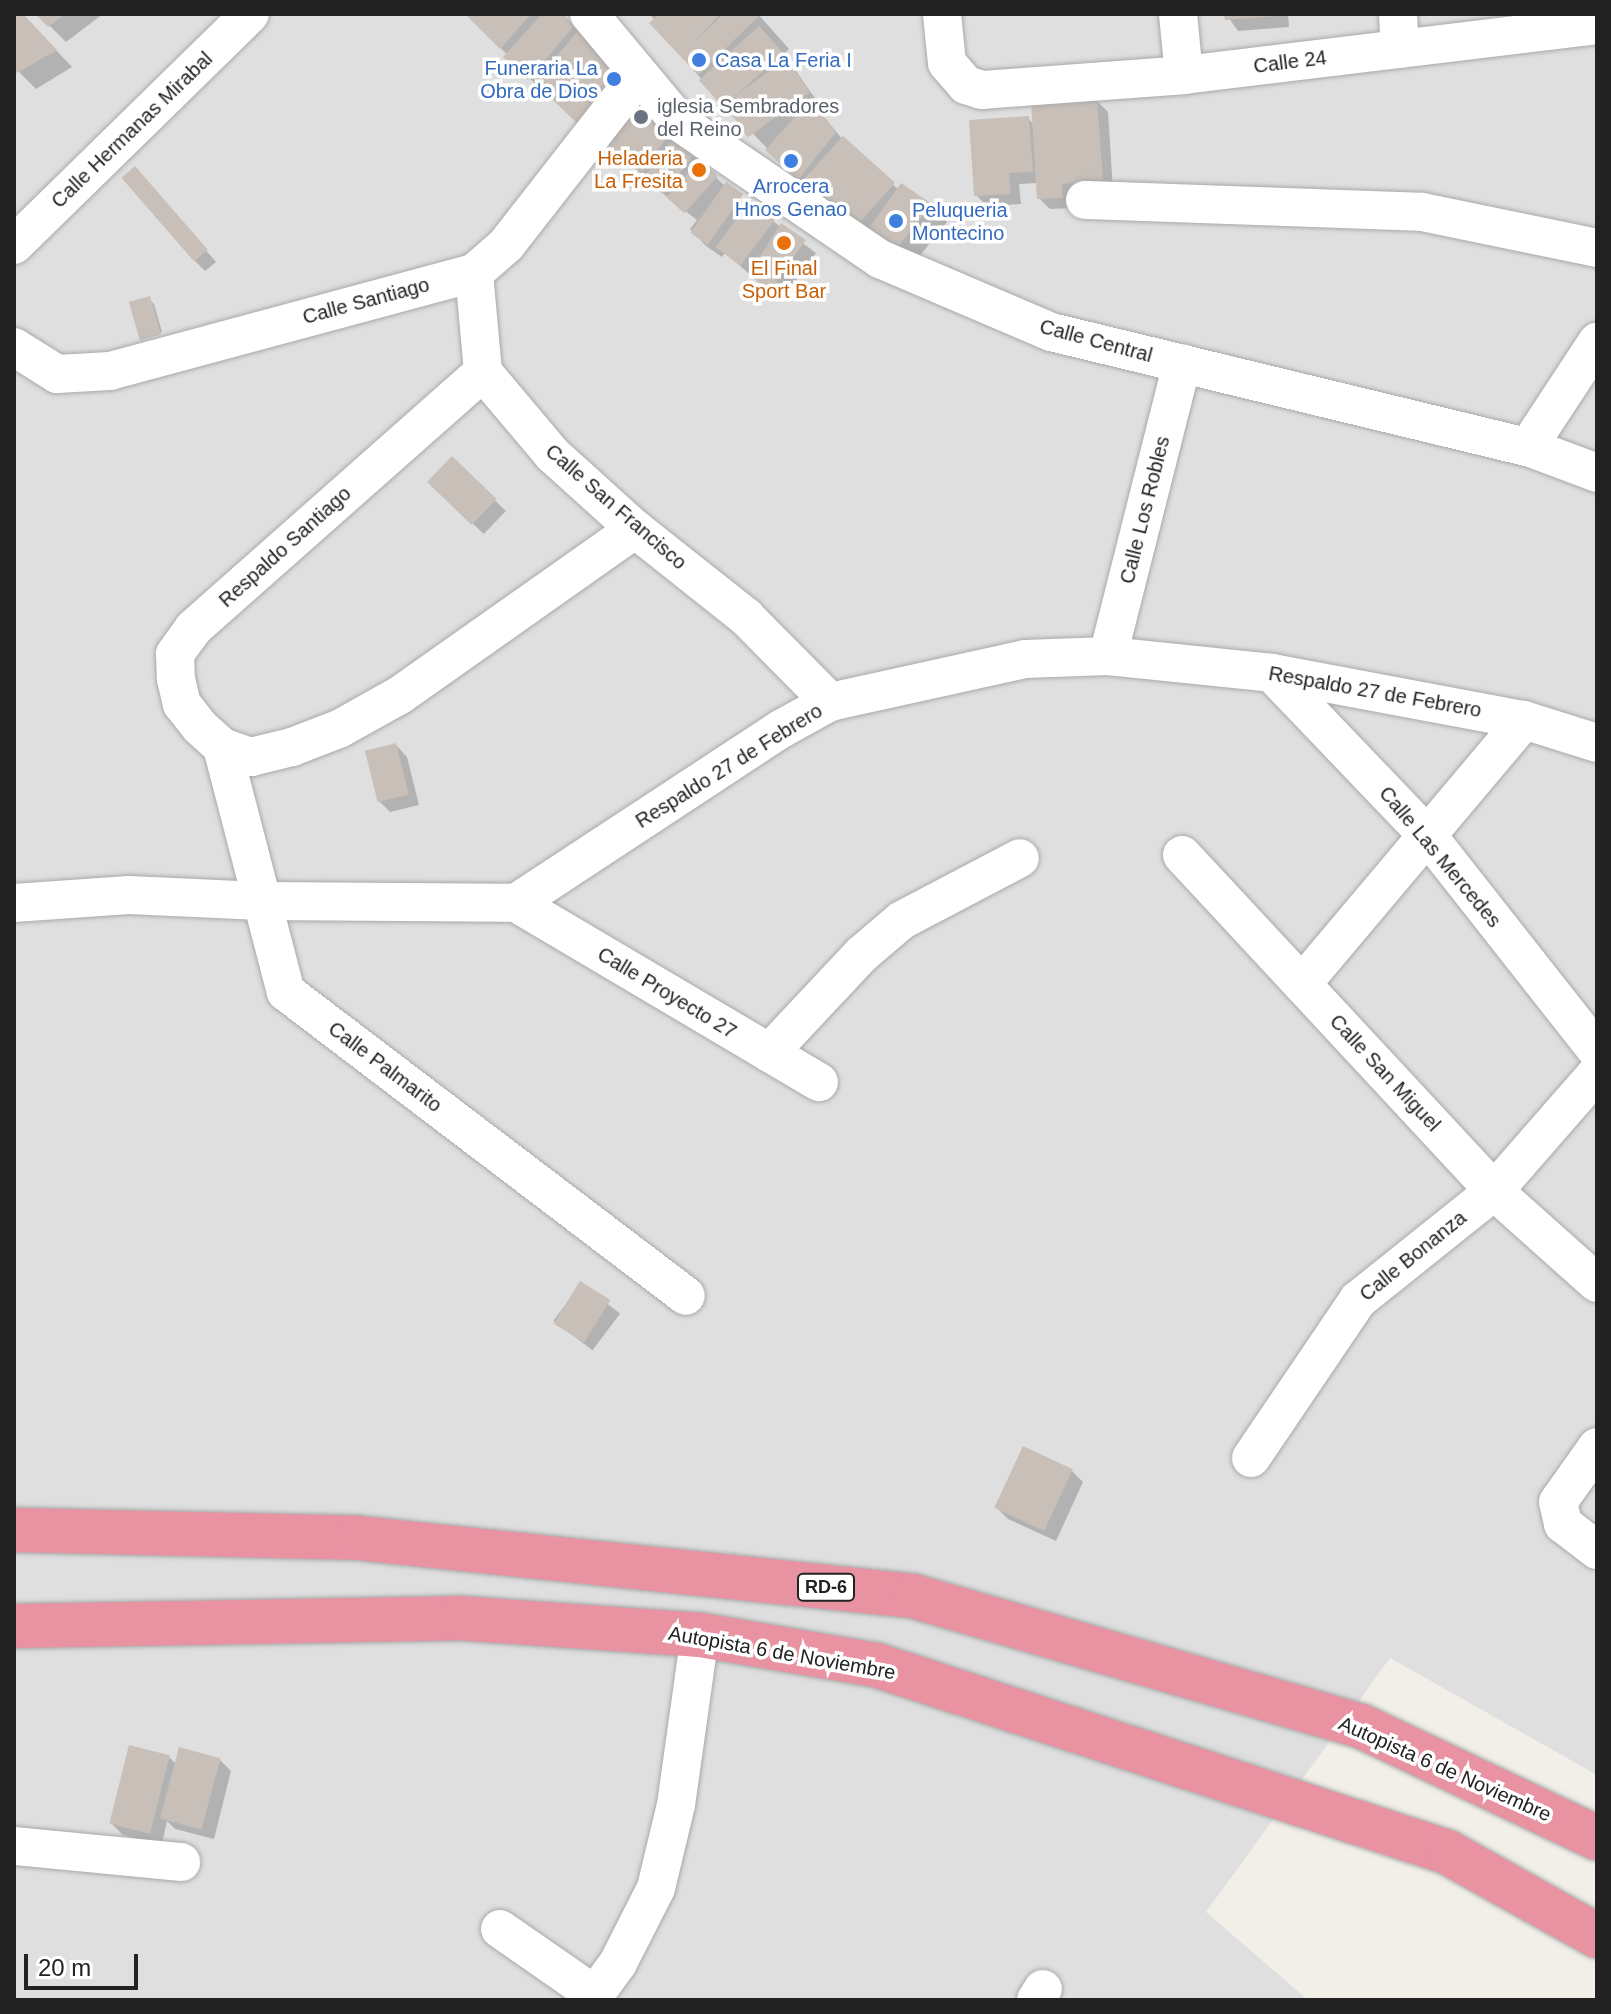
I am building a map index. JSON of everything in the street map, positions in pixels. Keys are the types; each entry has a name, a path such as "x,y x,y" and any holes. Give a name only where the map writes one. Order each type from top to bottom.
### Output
{"highway":[{"name":"Autopista 6 de Noviembre","path":"14,1530 358,1538 913,1596 1361,1726 1597,1838"},
{"name":"Autopista 6 de Noviembre","path":"14,1626 458,1618 700,1635 876,1665 1447,1852 1597,1936"}],"street":[{"name":"Calle Hermanas Mirabal","path":"14,245 250,14"},
{"name":"Calle Central","path":"589,14 679,122 880,259 1051,332 1528,447 1597,473"},
{"name":"Calle 24","path":"942,14 947,63 966,85 982,90 1184,75 1399,32 1597,25"},
{"path":"1178,14 1184,75"},
{"name":"Calle Santiago","path":"14,347 57,374 110,371 474,273 506,245 639,75"},
{"path":"1085,200 1422,212 1597,248"},
{"path":"474,273 483,372"},
{"path":"1528,447 1597,342"},
{"name":"Calle Los Robles","path":"1108,656 1182,363"},
{"name":"Calle San Francisco","path":"483,372 553,455 635,529 746,617 830,702"},
{"name":"Respaldo Santiago","path":"222,747 200,727 182,704 175,654 193,629 483,372"},
{"path":"222,747 251,757 292,747 339,729 400,695 635,529"},
{"name":"Respaldo 27 de Febrero","path":"516,903 781,729 830,702 1025,659 1108,656 1272,673 1524,720 1583,739"},
{"name":"Calle Las Mercedes","path":"1272,673 1427,835 1597,1051"},
{"path":"1302,984 1524,720"},
{"path":"1583,739 1597,771"},
{"name":"Calle Palmarito","path":"222,747 286,992 686,1296"},
{"name":"Calle San Miguel","path":"1182,855 1494,1191 1597,1283"},
{"path":"769,1053 862,954 902,920 1020,858"},
{"path":"14,903 129,895 261,901 516,903"},
{"name":"Calle Proyecto 27","path":"516,903 819,1082"},
{"name":"Calle Bonanza","path":"1251,1458 1358,1300 1494,1191 1597,1073"},
{"path":"1597,1447 1558,1502 1563,1524 1597,1550"},
{"path":"500,1929 593,1998 618,1963 656,1888 676,1805 700,1635"},
{"path":"14,1846 181,1862"}],"shaded area":[{"path":"14,14 1597,14 1597,1775 1390,1658 1206,1912 1308,2000 14,2000"}],"building":[{"path":"14,14 23,14 57,50 17,73 14,69"},
{"path":"35,14 65,14 48,27"},
{"path":"465,14 531,14 500,49"},
{"path":"542,14 563,14 573,27 528,80 503,57"},
{"path":"659,14 720,14 693,43 723,14 759,16 698,75 649,23"},
{"path":"1224,14 1277,14 1277,16 1225,20"},
{"path":"759,26 783,53 723,107 699,80"},
{"path":"579,30 612,67 617,93 581,127 534,82"},
{"path":"786,59 810,92 748,137 724,104"},
{"path":"811,99 836,132 798,180 765,150"},
{"path":"1097,99 1103,181 1062,184 1063,198 1037,199 1031,103"},
{"path":"640,102 670,133 642,172 605,142"},
{"path":"1029,116 1033,172 1009,173 1011,194 974,196 969,120"},
{"path":"843,136 895,183 852,230 800,184"},
{"path":"673,139 694,155 664,195 643,179"},
{"path":"700,160 718,176 684,213 667,197"},
{"path":"135,166 208,250 194,262 121,178"},
{"path":"726,182 743,194 708,245 690,233"},
{"path":"901,183 932,204 897,248 865,234"},
{"path":"751,200 776,219 740,266 715,247"},
{"path":"781,223 806,240 769,292 749,274"},
{"path":"150,296 161,334 140,341 129,302"},
{"path":"452,456 497,499 472,525 427,482"},
{"path":"396,743 409,794 378,802 365,751"},
{"path":"580,1281 611,1300 584,1342 554,1323"},
{"path":"1023,1446 1073,1469 1044,1531 994,1508"},
{"path":"129,1745 170,1755 150,1834 109,1824"},
{"path":"179,1747 221,1758 201,1830 160,1818"}],"place":[{"name":"Casa La Feria I","path":"699,60"},
{"name":"Funeraria La Obra de Dios","path":"614,79"},
{"name":"iglesia Sembradores del Reino","path":"641,117"},
{"name":"Arrocera Hnos Genao","path":"791,161"},
{"name":"Heladeria La Fresita","path":"699,170"},
{"name":"Peluqueria Montecino","path":"896,221"},
{"name":"El Final Sport Bar","path":"784,243"}]}
